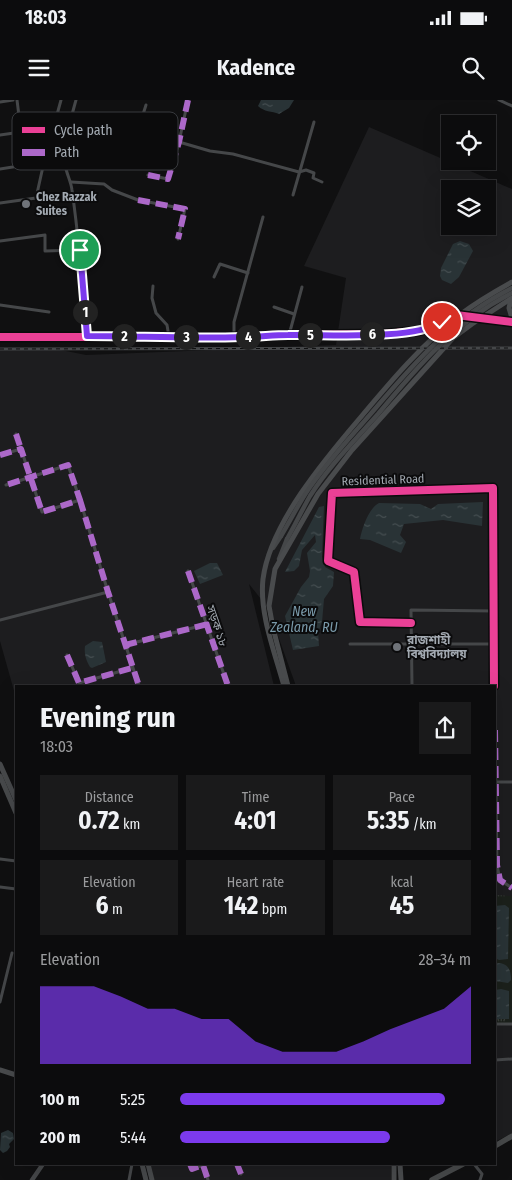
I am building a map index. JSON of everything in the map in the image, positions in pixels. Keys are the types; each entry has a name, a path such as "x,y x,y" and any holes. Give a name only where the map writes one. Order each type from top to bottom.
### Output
{"highway":[{"path":"496,1145 512,1136"},
{"path":"432,1180 461,1165"}],"main road":[{"path":"284,685 265,614 262,595 267,557 273,542 303,490 336,446 398,372 421,348 459,315 481,299 512,282"},
{"path":"512,297 509,308 512,318"},
{"path":"288,685 269,606 275,569 318,494 352,450 443,348 480,318 512,297"},
{"path":"0,764 5,786 15,799"},
{"path":"0,776 15,811"},
{"path":"0,1070 15,1075"},
{"path":"142,1165 146,1180"},
{"path":"148,1165 152,1180"},
{"path":"394,1165 394,1180"},
{"path":"400,1165 401,1180"}],"street":[{"path":"0,102 12,100"},
{"path":"178,145 188,100"},
{"path":"499,100 512,106"},
{"path":"144,112 146,105"},
{"path":"293,195 314,122"},
{"path":"179,142 210,151 233,154 300,171 306,170 314,173 313,178 322,182"},
{"path":"0,203 36,198 42,170"},
{"path":"67,170 71,182 80,250 87,336"},
{"path":"148,175 168,179 171,170"},
{"path":"71,182 104,184 112,190 138,200 185,209 178,239"},
{"path":"234,337 234,322 263,217"},
{"path":"0,241 45,235 45,251 80,250"},
{"path":"214,277 220,264 248,273"},
{"path":"153,286 152,298 156,313 168,324 170,337"},
{"path":"289,335 302,287"},
{"path":"267,557 282,536 307,492 332,458 401,378 441,336 465,316 497,295 512,288"},
{"path":"275,569 287,539 311,495 341,455 404,382 444,340 468,320 512,297"},
{"path":"0,305 49,312"},
{"path":"274,307 294,314"},
{"path":"0,337 234,337 384,334 418,331 436,326 453,316 459,315 512,322"},
{"path":"16,434 42,512 80,500"},
{"path":"0,455 21,449"},
{"path":"6,485 68,465 139,685"},
{"name":"Residential Road","path":"411,623 360,622 354,572 328,561 332,493 493,488 494,611"},
{"name":"সড়ক ১৮","path":"188,571 228,685"},
{"path":"0,620 108,592"},
{"path":"412,685 411,610 494,611 494,685"},
{"path":"125,645 208,624"},
{"path":"350,644 494,644"},
{"path":"67,655 79,683 132,668"},
{"path":"500,880 496,843 496,782 512,782"},
{"path":"0,859 15,861"},
{"path":"496,879 512,888"},
{"path":"0,887 15,889"},
{"path":"0,1001 12,953"},
{"path":"496,1024 512,1024"},
{"path":"496,1060 512,1060"},
{"path":"32,1180 42,1165"},
{"path":"129,1180 132,1165"},
{"path":"190,1165 192,1168 203,1165 208,1180"},
{"path":"237,1165 241,1174"},
{"path":"475,1165 482,1174 480,1180"}],"shaded area":[{"name":"রাজশাহী বিশ্ববিদ্যালয়","path":"369,127 441,158 441,170 468,170 491,180 441,180 441,235 496,235 496,182 512,189 512,1133 496,1141 496,685 296,685 268,608 249,584 274,685 15,685 15,694 0,641 0,348 56,349 86,355 336,345 346,278 304,266"},
{"path":"149,1165 391,1165 391,1180 154,1180"}],"green space":[{"path":"496,895 512,896 512,1023 496,1023"}],"water":[{"path":"261,100 294,100 289,108 279,114 260,108 258,106"},
{"path":"460,241 469,244 473,251 459,277 451,284 442,280 440,276 441,268 453,244"},
{"path":"483,502 482,526 443,520 404,524 400,535 406,542 401,553 370,540 360,539 369,514 379,503 420,504 431,509 438,504"},
{"name":"New Zealand, RU","path":"324,506 322,557 325,567 334,572 333,586 324,599 322,622 318,632 319,646 293,650 285,616 301,587 309,577 307,553 316,542 315,535 302,550 299,566 294,571 285,572 319,507"},
{"path":"210,563 217,563 223,575 200,584 194,571"},
{"path":"93,641 102,642 106,662 92,668 86,659 85,646"},
{"path":"505,905 509,908 508,959 496,958 496,906"},
{"path":"499,963 509,968 511,980 508,983 496,981 496,964"},
{"path":"496,990 509,991 509,1019 496,1019"},
{"path":"8,1130 13,1133 14,1139 9,1144 10,1147 7,1151 3,1153 0,1150 1,1133"}],"railway":[{"path":"0,349 512,348"}],"marked path":[{"path":"178,145 188,100"},
{"path":"148,175 168,179 171,170"},
{"path":"138,200 185,209 178,239"},
{"path":"16,434 21,449"},
{"path":"0,455 21,449 42,512 80,500 68,465 6,485"},
{"path":"80,500 139,685"},
{"path":"188,571 228,685"},
{"path":"125,645 208,624"},
{"path":"67,655 79,683 132,668"},
{"path":"496,798 497,865 500,880 512,888"},
{"path":"190,1165 192,1169 203,1165"},
{"path":"203,1165 208,1180"},
{"path":"237,1165 241,1174"}],"cycle path":[{"path":"0,337 242,337 384,334 430,328 456,315 512,322"},
{"path":"411,623 360,622 354,572 328,561 332,493 493,488 494,685"}],"place":[{"name":"Chez Razzak Suites","path":"26,204"},
{"name":"রাজশাহী বিশ্ববিদ্যালয়","path":"397,647"}],"route":[{"path":"80,250 87,336 242,337 384,334 418,331 436,326 442,322"}]}
